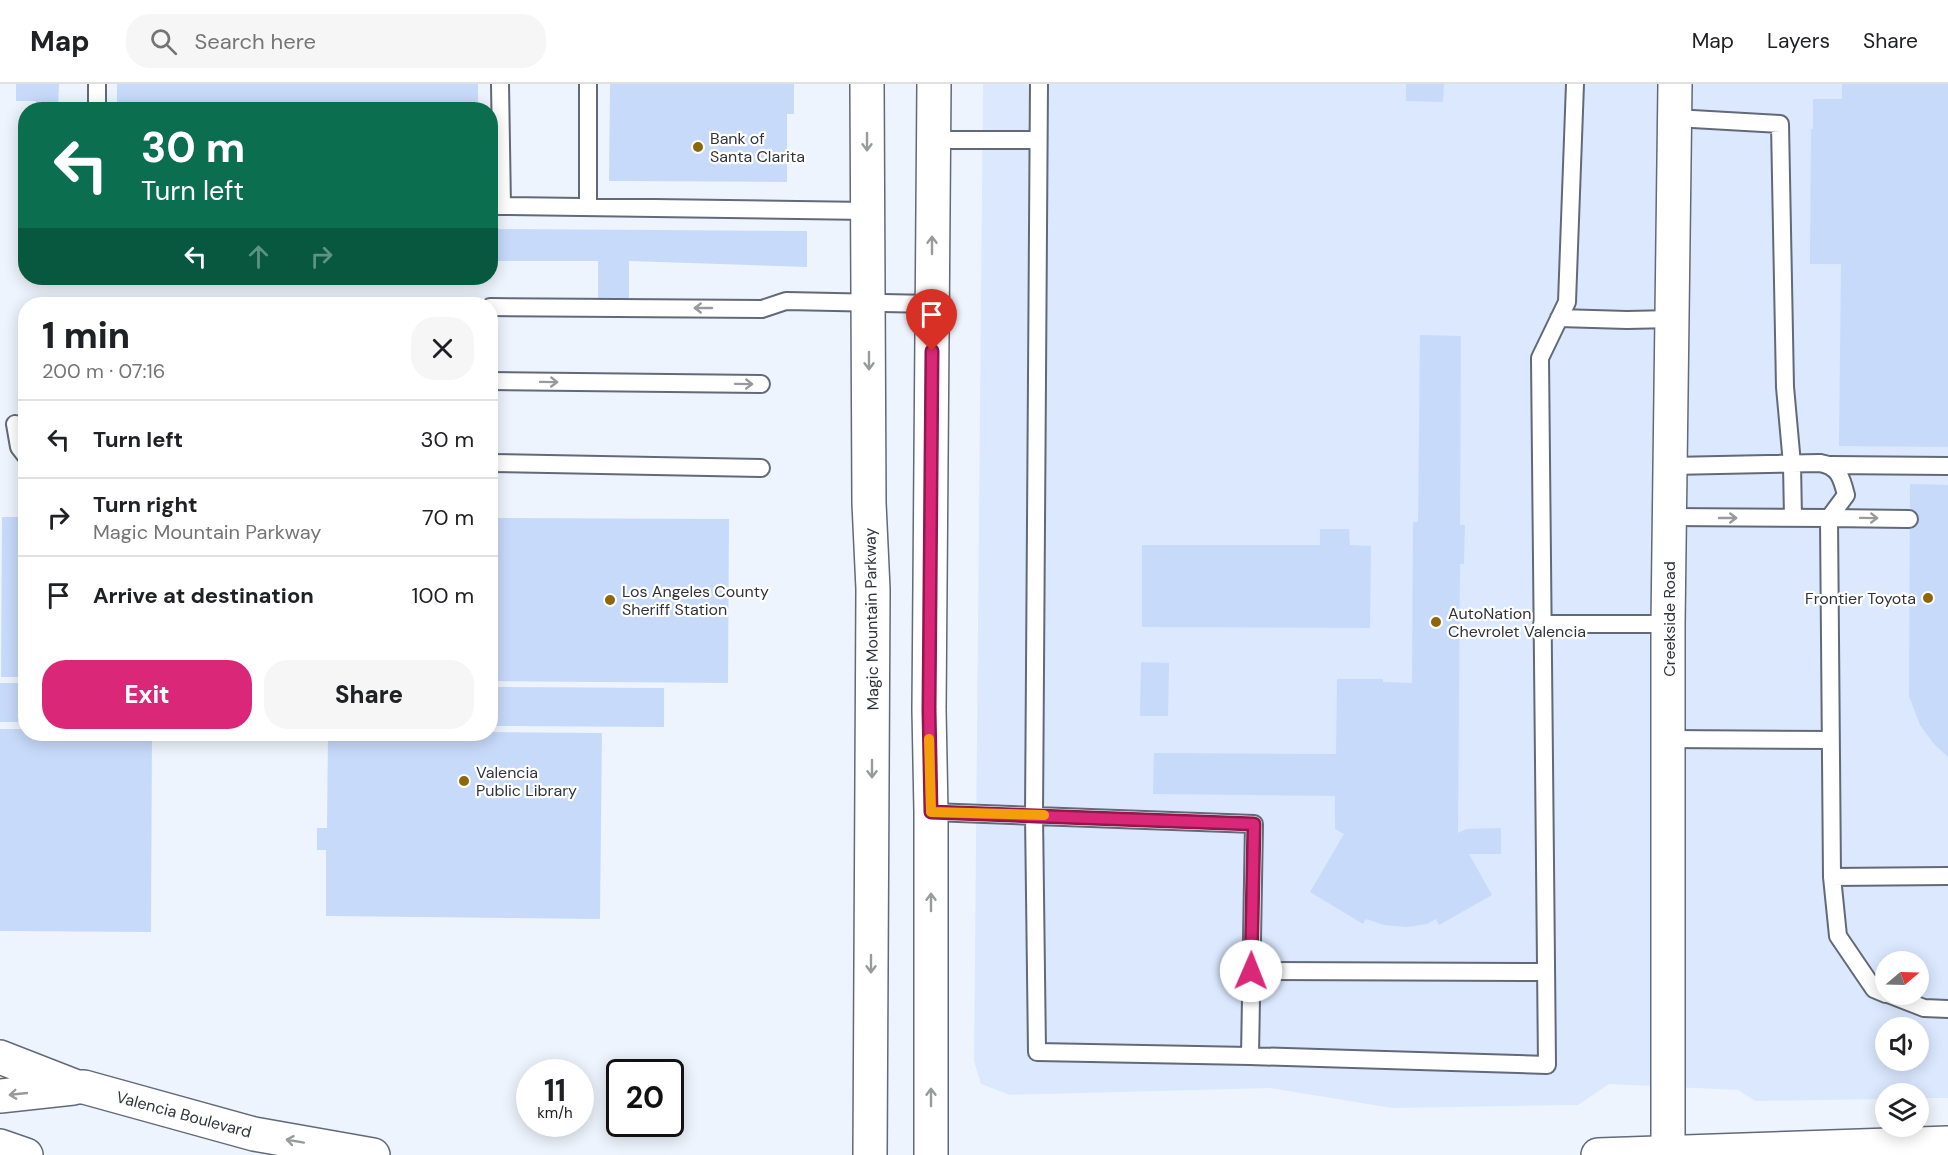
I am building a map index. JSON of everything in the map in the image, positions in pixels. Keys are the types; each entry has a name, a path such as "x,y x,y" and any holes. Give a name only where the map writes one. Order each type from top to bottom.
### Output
{"main road":[{"name":"Magic Mountain Parkway","path":"867,84 869,502 873,590 870,1155"},
{"path":"931,1155 929,710 934,84"},
{"name":"Creekside Road","path":"1668,1153 1668,624 1675,84"},
{"name":"Valencia Boulevard","path":"0,1057 77,1087 84,1086 254,1134 373,1155"},
{"path":"0,1096 77,1087"},
{"path":"1598,1155 1948,1143"},
{"path":"0,1146 27,1155"}],"lane":[{"path":"97,84 97,102"},
{"path":"498,145 500,84"},
{"path":"588,84 588,207"},
{"path":"1039,84 1034,814 1037,1052 1547,1065 1540,358 1567,302 1575,84"},
{"path":"1675,118 1780,124 1785,387 1792,464 1793,518"},
{"path":"933,141 1038,140"},
{"path":"498,206 868,211"},
{"path":"498,307 762,309 786,301 932,304"},
{"path":"1559,318 1672,319"},
{"path":"498,381 760,384"},
{"path":"15,424 18,438"},
{"path":"498,463 761,468"},
{"path":"1671,466 1792,464 1948,466"},
{"path":"1830,465 1841,478 1846,495 1830,518 1832,877 1838,936 1875,989"},
{"path":"1670,517 1909,519"},
{"path":"1542,624 1668,624"},
{"path":"1668,739 1830,740"},
{"path":"931,812 1034,814 1254,824 1250,1056"},
{"path":"1832,877 1948,876"},
{"path":"1251,971 1546,972"},
{"path":"1916,1005 1924,1008 1948,1009"}],"shaded area":[{"path":"983,84 1948,84 1948,1098 1929,1098 1929,1083 1875,1083 1875,1099 1755,1101 1738,1090 1609,1084 1578,1105 1392,1108 1270,1088 1010,1095 981,1084 974,1061"}],"building":[{"path":"16,84 59,84 58,102 16,101"},
{"path":"117,84 478,84 478,102 117,102"},
{"name":"Bank of Santa Clarita","path":"610,84 794,84 794,114 787,114 787,182 609,181"},
{"path":"1406,84 1444,84 1443,102 1406,101"},
{"path":"1842,84 1948,84 1948,447 1839,446 1841,264 1810,264 1811,129 1813,129 1813,99 1842,99"},
{"path":"498,229 807,231 807,267 629,261 629,305 598,305 598,261 498,261"},
{"name":"AutoNation Chevrolet Valencia","path":"1420,335 1461,336 1460,525 1465,525 1464,564 1460,564 1458,833 1466,829 1501,828 1501,854 1469,854 1492,895 1439,925 1436,919 1427,924 1407,927 1384,925 1366,919 1363,924 1310,892 1344,834 1335,829 1335,796 1153,794 1154,753 1336,754 1337,679 1383,679 1383,682 1412,683 1413,522 1418,522"},
{"name":"Frontier Toyota","path":"1910,484 1948,485 1948,757 1934,744 1920,725 1909,696"},
{"path":"2,517 18,517 18,677 1,677"},
{"name":"Los Angeles County Sheriff Station","path":"498,518 729,519 728,683 498,681"},
{"path":"1320,529 1349,529 1350,545 1371,546 1370,628 1142,627 1142,545 1320,545"},
{"path":"1141,662 1169,663 1168,716 1140,716"},
{"path":"0,683 18,683 18,722 0,722"},
{"path":"498,687 664,688 664,727 498,726"},
{"path":"0,729 18,729 18,741 152,741 151,932 0,931"},
{"name":"Valencia Public Library","path":"498,732 602,733 600,919 326,916 326,850 317,850 317,828 327,828 328,741 498,741"}],"slow traffic":[{"path":"929,739 931,812 1044,815"}],"place":[{"name":"Bank of Santa Clarita","path":"698,147"},
{"name":"Frontier Toyota","path":"1928,598"},
{"name":"Los Angeles County Sheriff Station","path":"610,600"},
{"name":"AutoNation Chevrolet Valencia","path":"1436,622"},
{"name":"Valencia Public Library","path":"464,781"}],"route":[{"path":"932,351 929,710 931,812 1034,814 1254,824 1251,971"}]}
